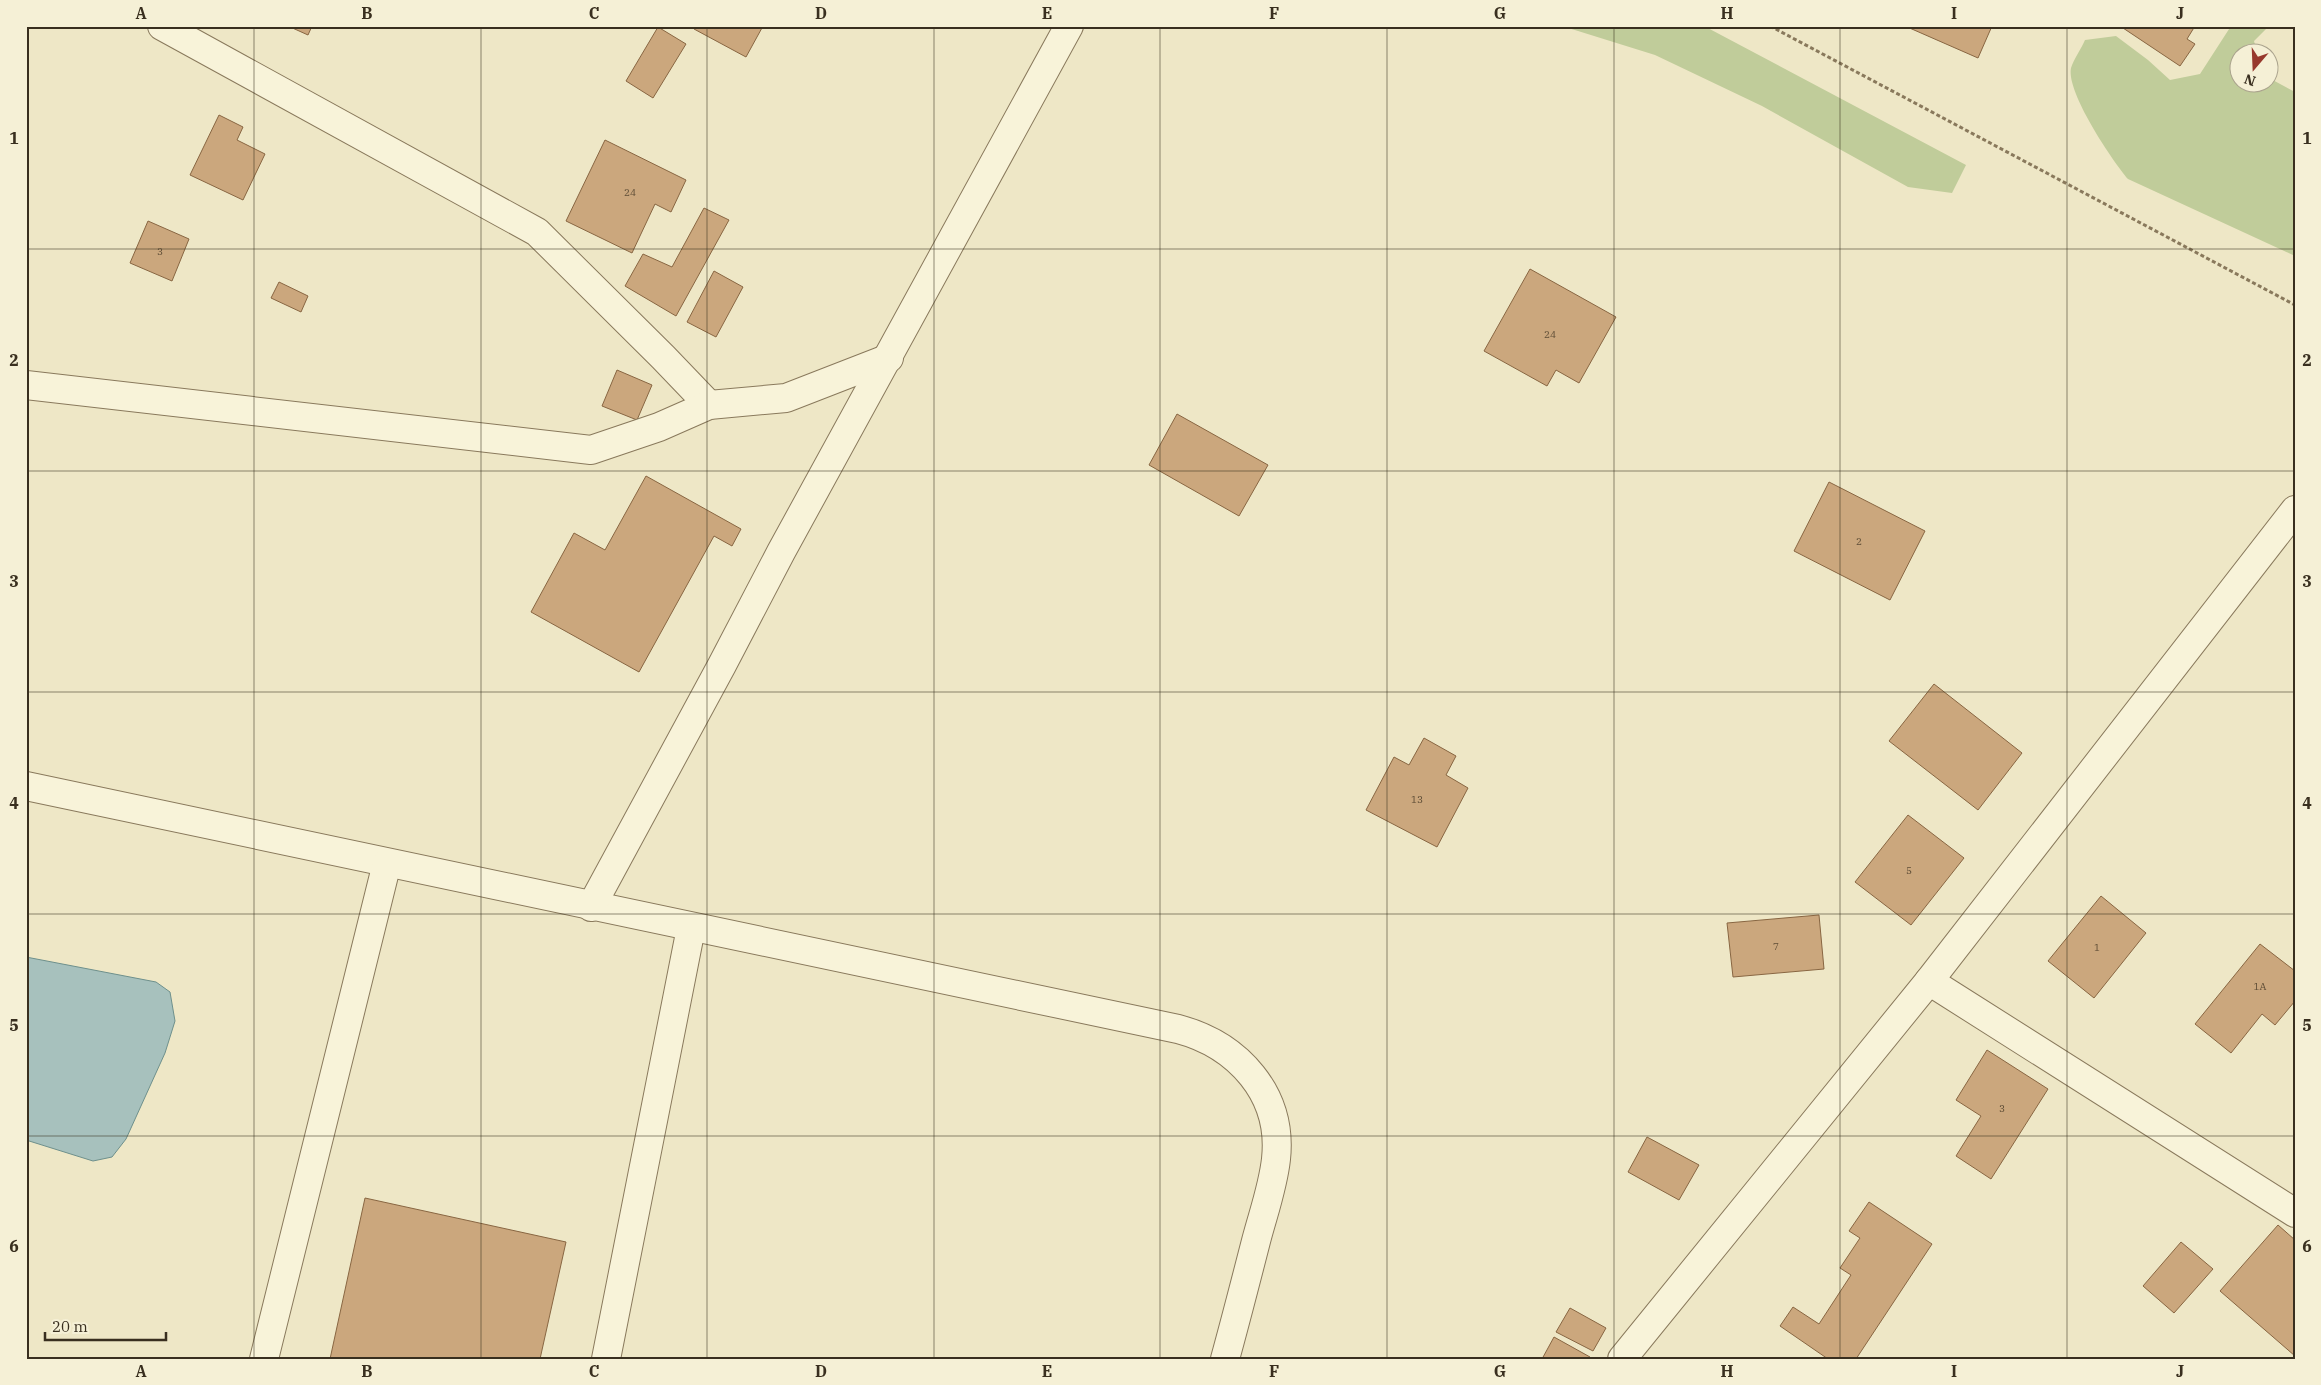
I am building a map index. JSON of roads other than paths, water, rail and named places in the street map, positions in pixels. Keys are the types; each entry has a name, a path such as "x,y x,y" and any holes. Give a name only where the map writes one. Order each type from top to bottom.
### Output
{"street":[{"path":"162,26 537,232 709,405"},
{"path":"591,906 781,552 889,358 1069,26"},
{"path":"26,385 591,450 659,427 709,405 786,398 889,358"},
{"path":"1622,1359 1929,981 2295,510"},
{"path":"26,786 386,864 1178,1029 1197,1034 1215,1042 1246,1067 1262,1091 1273,1119 1276,1138 1273,1178 1225,1359"},
{"path":"264,1359 386,864"},
{"path":"606,1359 691,928"},
{"path":"1929,981 2295,1213"}],"water":[{"path":"26,957 156,982 170,992 175,1021 165,1053 126,1139 112,1157 93,1161 26,1140"}]}
